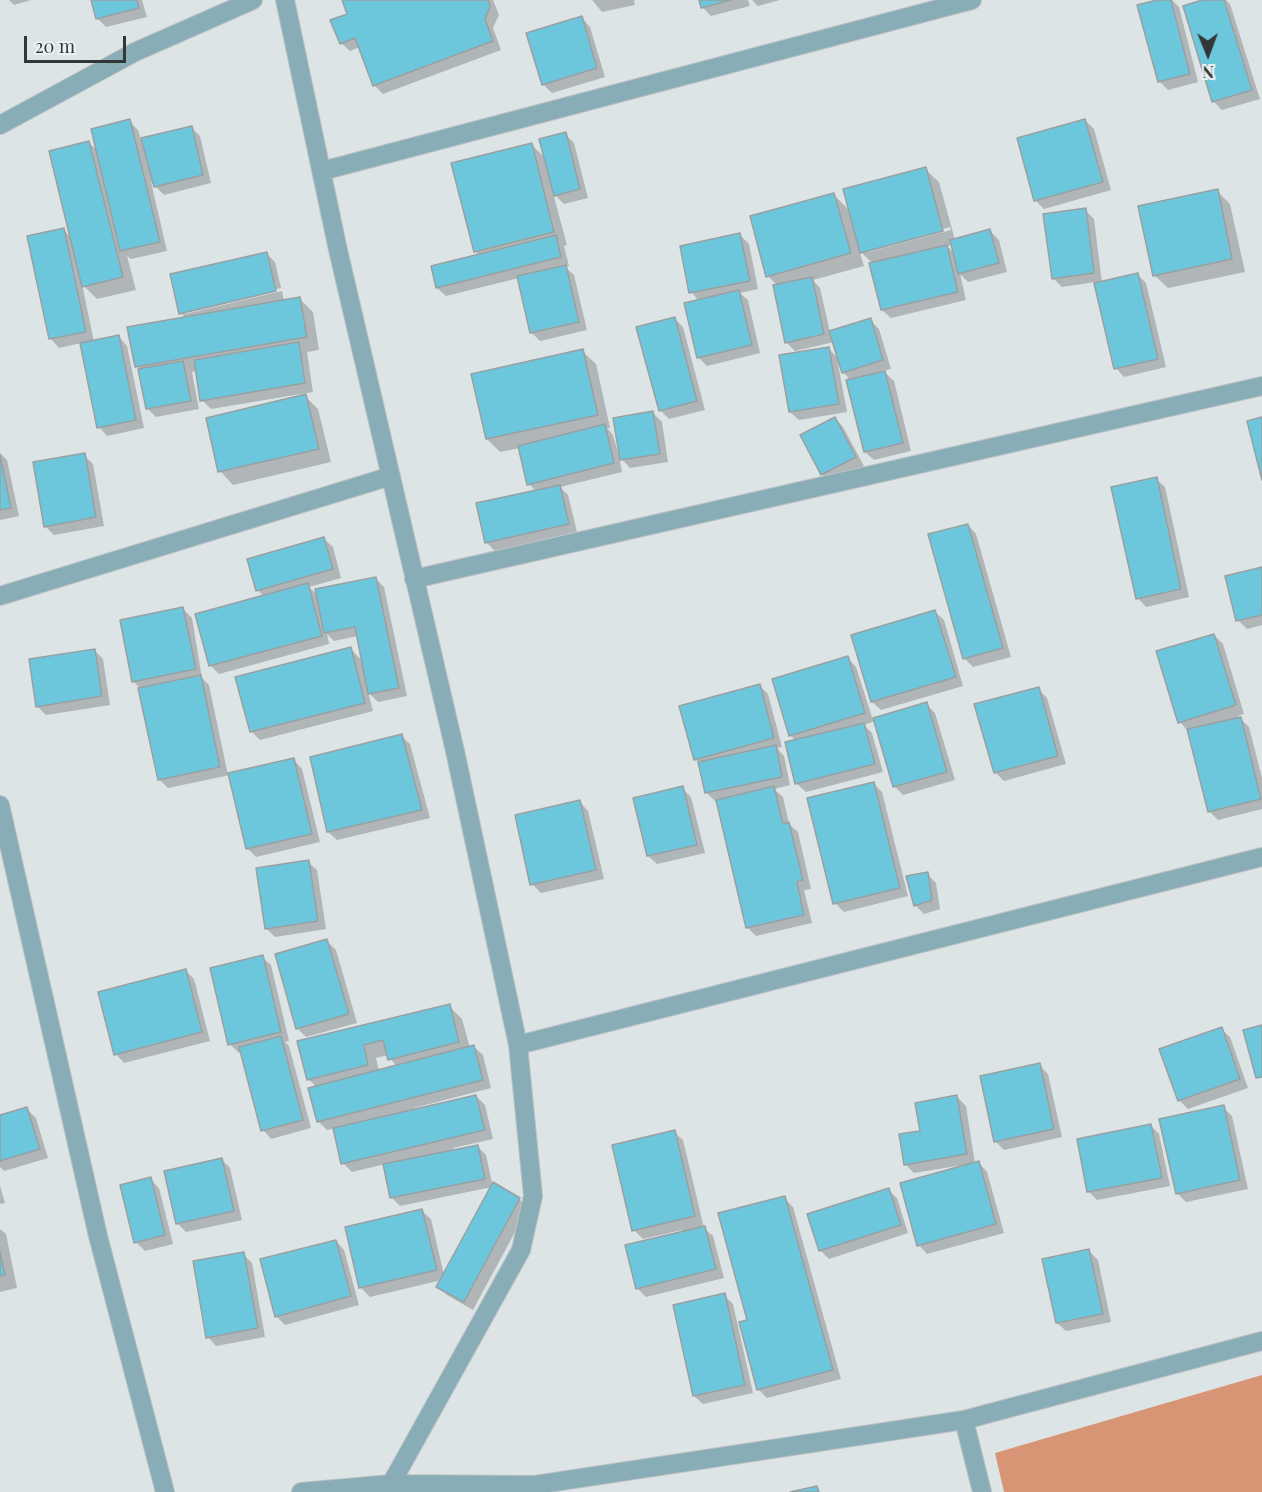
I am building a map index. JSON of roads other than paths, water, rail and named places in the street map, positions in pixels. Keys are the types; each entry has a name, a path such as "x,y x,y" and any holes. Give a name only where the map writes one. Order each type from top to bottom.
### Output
{"street":[{"path":"0,125 135,52 253,0"},
{"path":"285,0 414,579 455,751 518,1045 533,1196 521,1250 391,1484"},
{"path":"322,171 972,0"},
{"path":"414,579 1262,386"},
{"path":"0,596 391,476"},
{"path":"0,805 98,1236 165,1492"},
{"path":"518,1045 1262,857"},
{"path":"301,1492 391,1484 536,1489 964,1420 1262,1341"},
{"path":"964,1420 982,1492"}]}
